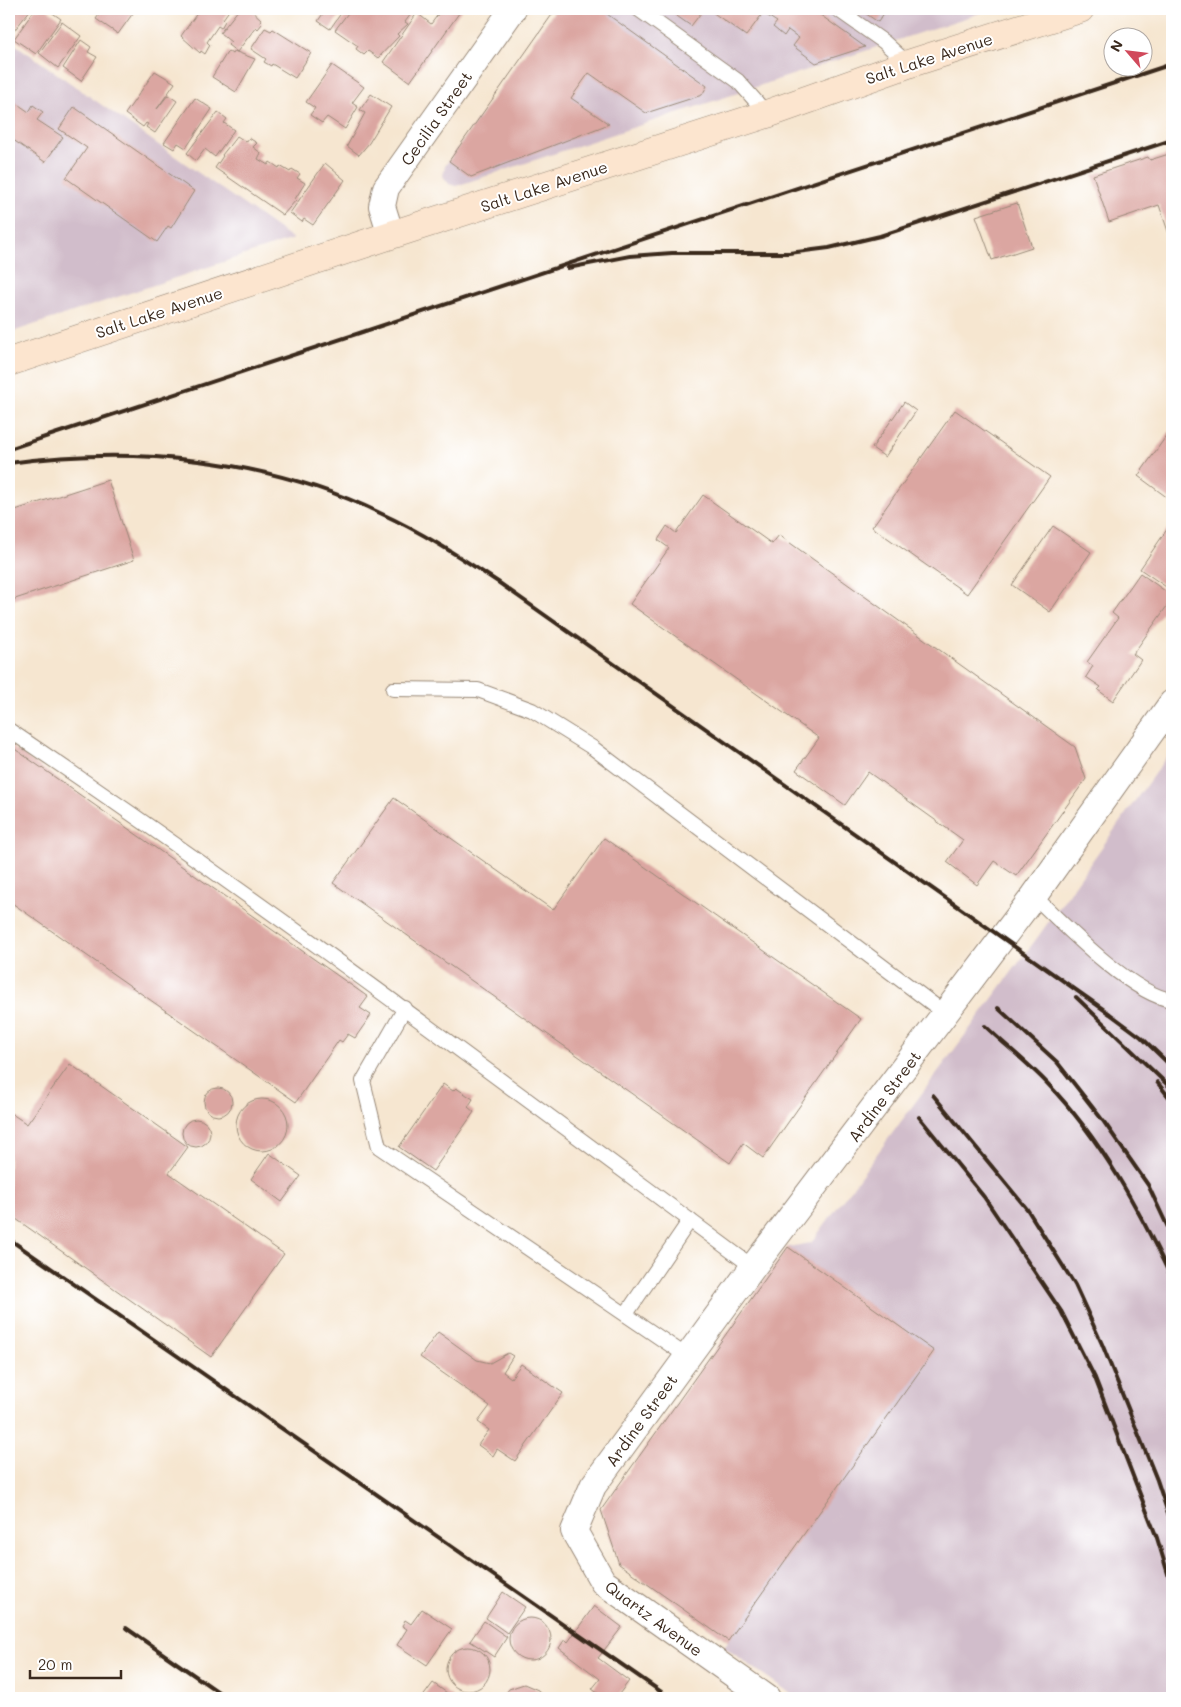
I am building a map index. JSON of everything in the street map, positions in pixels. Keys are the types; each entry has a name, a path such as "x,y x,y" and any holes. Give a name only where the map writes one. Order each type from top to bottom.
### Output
{"street":[{"name":"Cecilia Street","path":"391,235 382,206 386,188 513,9"},
{"name":"Salt Lake Avenue","path":"9,362 391,235 767,114 908,64 1080,9"},
{"name":"Ardine Street","path":"593,1486 753,1268 1034,896 1172,703"},
{"name":"Quartz Avenue","path":"593,1486 574,1531 603,1582 767,1698"}],"lane":[{"path":"638,9 738,81 767,114"},
{"path":"836,9 884,42 908,64"},
{"path":"393,689 478,690 532,710 593,748 946,1014"},
{"path":"9,730 103,793 406,1008 753,1268"},
{"path":"1034,896 1080,939 1136,984 1161,999 1172,1000"},
{"path":"406,1008 362,1081 379,1147 688,1357"},
{"path":"626,1314 690,1220"}],"shaded area":[{"path":"556,9 992,9 456,186 449,184 443,176 445,166"},
{"path":"9,40 293,239 9,333"},
{"path":"1172,749 1172,1698 797,1698 724,1647 728,1641 619,1564 788,1247 811,1243 1037,938"}],"building":[{"path":"9,9 31,9 10,36 9,35"},
{"path":"35,9 47,9 61,19 36,54 14,39"},
{"path":"103,9 136,9 118,34 96,19"},
{"path":"200,9 230,9 223,19 225,21 221,28 218,26 207,42 210,45 205,54 201,51 200,53 181,36"},
{"path":"239,9 250,9 261,19 260,22 262,24 258,29 256,27 237,52 228,45 231,42 220,33"},
{"path":"326,9 344,9 330,29 318,21"},
{"path":"351,9 418,9 414,10 405,22 408,24 397,34 399,36 378,58 368,51 364,55 356,49 358,46 335,30"},
{"path":"442,9 462,9 410,82 383,62 417,13 431,24"},
{"path":"556,9 600,9 707,86 702,95 646,113 589,73 571,98 609,124 471,177 449,161"},
{"path":"667,9 704,9 691,26"},
{"path":"708,9 812,9 865,47 816,63 793,46 799,38 788,30 784,36 773,27 777,22 763,13 746,36"},
{"path":"859,9 887,9 878,22"},
{"path":"62,22 81,36 58,68 39,53"},
{"path":"265,28 271,31 273,29 311,53 295,78 272,64 271,66 264,62 266,59 251,49"},
{"path":"81,40 91,47 88,52 97,57 81,81 63,68"},
{"path":"228,51 232,54 234,51 255,59 236,92 212,77"},
{"path":"332,65 364,87 352,103 358,107 345,129 327,117 322,123 310,115 315,108 306,102"},
{"path":"155,71 175,83 157,109 168,95 177,101 155,133 146,127 148,124 146,123 143,127 125,114"},
{"path":"371,94 391,107 369,143 359,155 347,146 365,113 360,110"},
{"path":"9,98 29,112 33,105 43,112 37,120 63,137 45,162 9,137"},
{"path":"195,98 212,109 186,148 178,143 174,149 164,143"},
{"path":"74,107 194,191 171,228 168,226 157,242 66,178 87,148 59,129"},
{"path":"218,112 227,119 224,123 234,130 215,157 205,149 196,161 187,153"},
{"path":"237,136 246,142 249,138 257,143 253,147 261,153 258,159 268,165 270,162 279,168 280,166 290,172 292,169 300,174 297,178 305,183 296,200 283,215 215,168 222,155"},
{"path":"1172,153 1172,243 1159,205 1109,222 1093,175 1148,157 1150,160"},
{"path":"325,163 345,180 313,225 304,219 302,222 290,213"},
{"path":"1017,203 1032,247 992,260 976,216"},
{"path":"904,402 916,411 885,457 872,448"},
{"path":"955,410 1050,477 967,594 872,527"},
{"path":"1172,428 1172,501 1138,476"},
{"path":"108,480 134,560 9,601 9,512"},
{"path":"703,495 772,544 779,535 1075,747 1086,779 1016,876 994,861 977,885 947,862 963,840 868,772 845,805 796,770 819,738 630,604 669,548 658,540 667,526 676,533"},
{"path":"1172,522 1172,591 1140,569"},
{"path":"1053,526 1091,552 1050,612 1012,585"},
{"path":"1140,573 1172,596 1172,599 1133,654 1141,660 1113,701 1098,690 1101,687 1086,677 1093,666 1087,662 1118,618 1112,613"},
{"path":"9,745 368,997 360,1008 371,1015 355,1038 348,1034 342,1042 339,1040 296,1102 9,901"},
{"path":"394,798 553,910 604,838 861,1019 763,1158 743,1143 730,1163 333,883"},
{"path":"70,1064 188,1147 169,1173 284,1254 211,1357 9,1214 9,1112 27,1124"},
{"path":"443,1084 453,1091 456,1088 473,1099 468,1107 474,1112 433,1171 399,1147"},
{"path":"218,1088 228,1092 232,1102 228,1112 218,1116 208,1112 204,1102 208,1092"},
{"path":"262,1099 272,1101 280,1107 286,1115 288,1125 286,1135 280,1143 272,1149 262,1151 252,1149 244,1143 238,1135 236,1125 238,1115 244,1107 252,1101"},
{"path":"196,1119 206,1123 210,1133 206,1143 196,1147 186,1143 182,1133 186,1123"},
{"path":"269,1153 301,1176 282,1202 251,1179"},
{"path":"788,1247 934,1351 728,1641 619,1564 601,1510"},
{"path":"438,1332 477,1360 490,1363 508,1353 513,1356 503,1372 511,1378 521,1364 563,1393 515,1461 497,1449 493,1456 478,1445 489,1430 478,1422 490,1406 420,1357"},
{"path":"503,1592 525,1607 507,1633 486,1618"},
{"path":"594,1606 622,1627 598,1658 629,1681 616,1698 605,1698 592,1689 600,1679 559,1648 565,1639 568,1642"},
{"path":"422,1609 452,1629 427,1665 397,1645 407,1629 402,1626 405,1620 411,1624"},
{"path":"534,1618 542,1621 548,1627 551,1639 548,1651 542,1657 526,1660 518,1657 512,1651 509,1635 512,1627 518,1621"},
{"path":"484,1621 507,1637 494,1657 470,1641"},
{"path":"468,1647 480,1651 486,1657 490,1669 486,1681 480,1687 468,1691 456,1687 450,1681 446,1669 450,1657 456,1651"},
{"path":"433,1683 454,1698 422,1698"},
{"path":"524,1684 538,1690 543,1698 502,1698 509,1689"}],"railway":[{"path":"9,449 1172,64"},
{"path":"568,268 630,256 672,253 789,253 829,248 880,236 1172,140"},
{"path":"9,463 103,456 151,457 198,461 245,469 291,480 336,494 411,528 498,582 1110,1014 1141,1037 1172,1067"},
{"path":"1076,997 1172,1089"},
{"path":"998,1008 1057,1062 1104,1122 1148,1185 1172,1236"},
{"path":"985,1026 1047,1083 1085,1128 1102,1151 1132,1201 1172,1279"},
{"path":"1157,1082 1172,1101"},
{"path":"933,1095 1027,1209 1075,1285 1102,1344 1157,1480 1172,1525"},
{"path":"919,1117 984,1197 1061,1311 1095,1378 1157,1538 1172,1587"},
{"path":"9,1239 670,1698"},
{"path":"126,1628 227,1698"}]}
